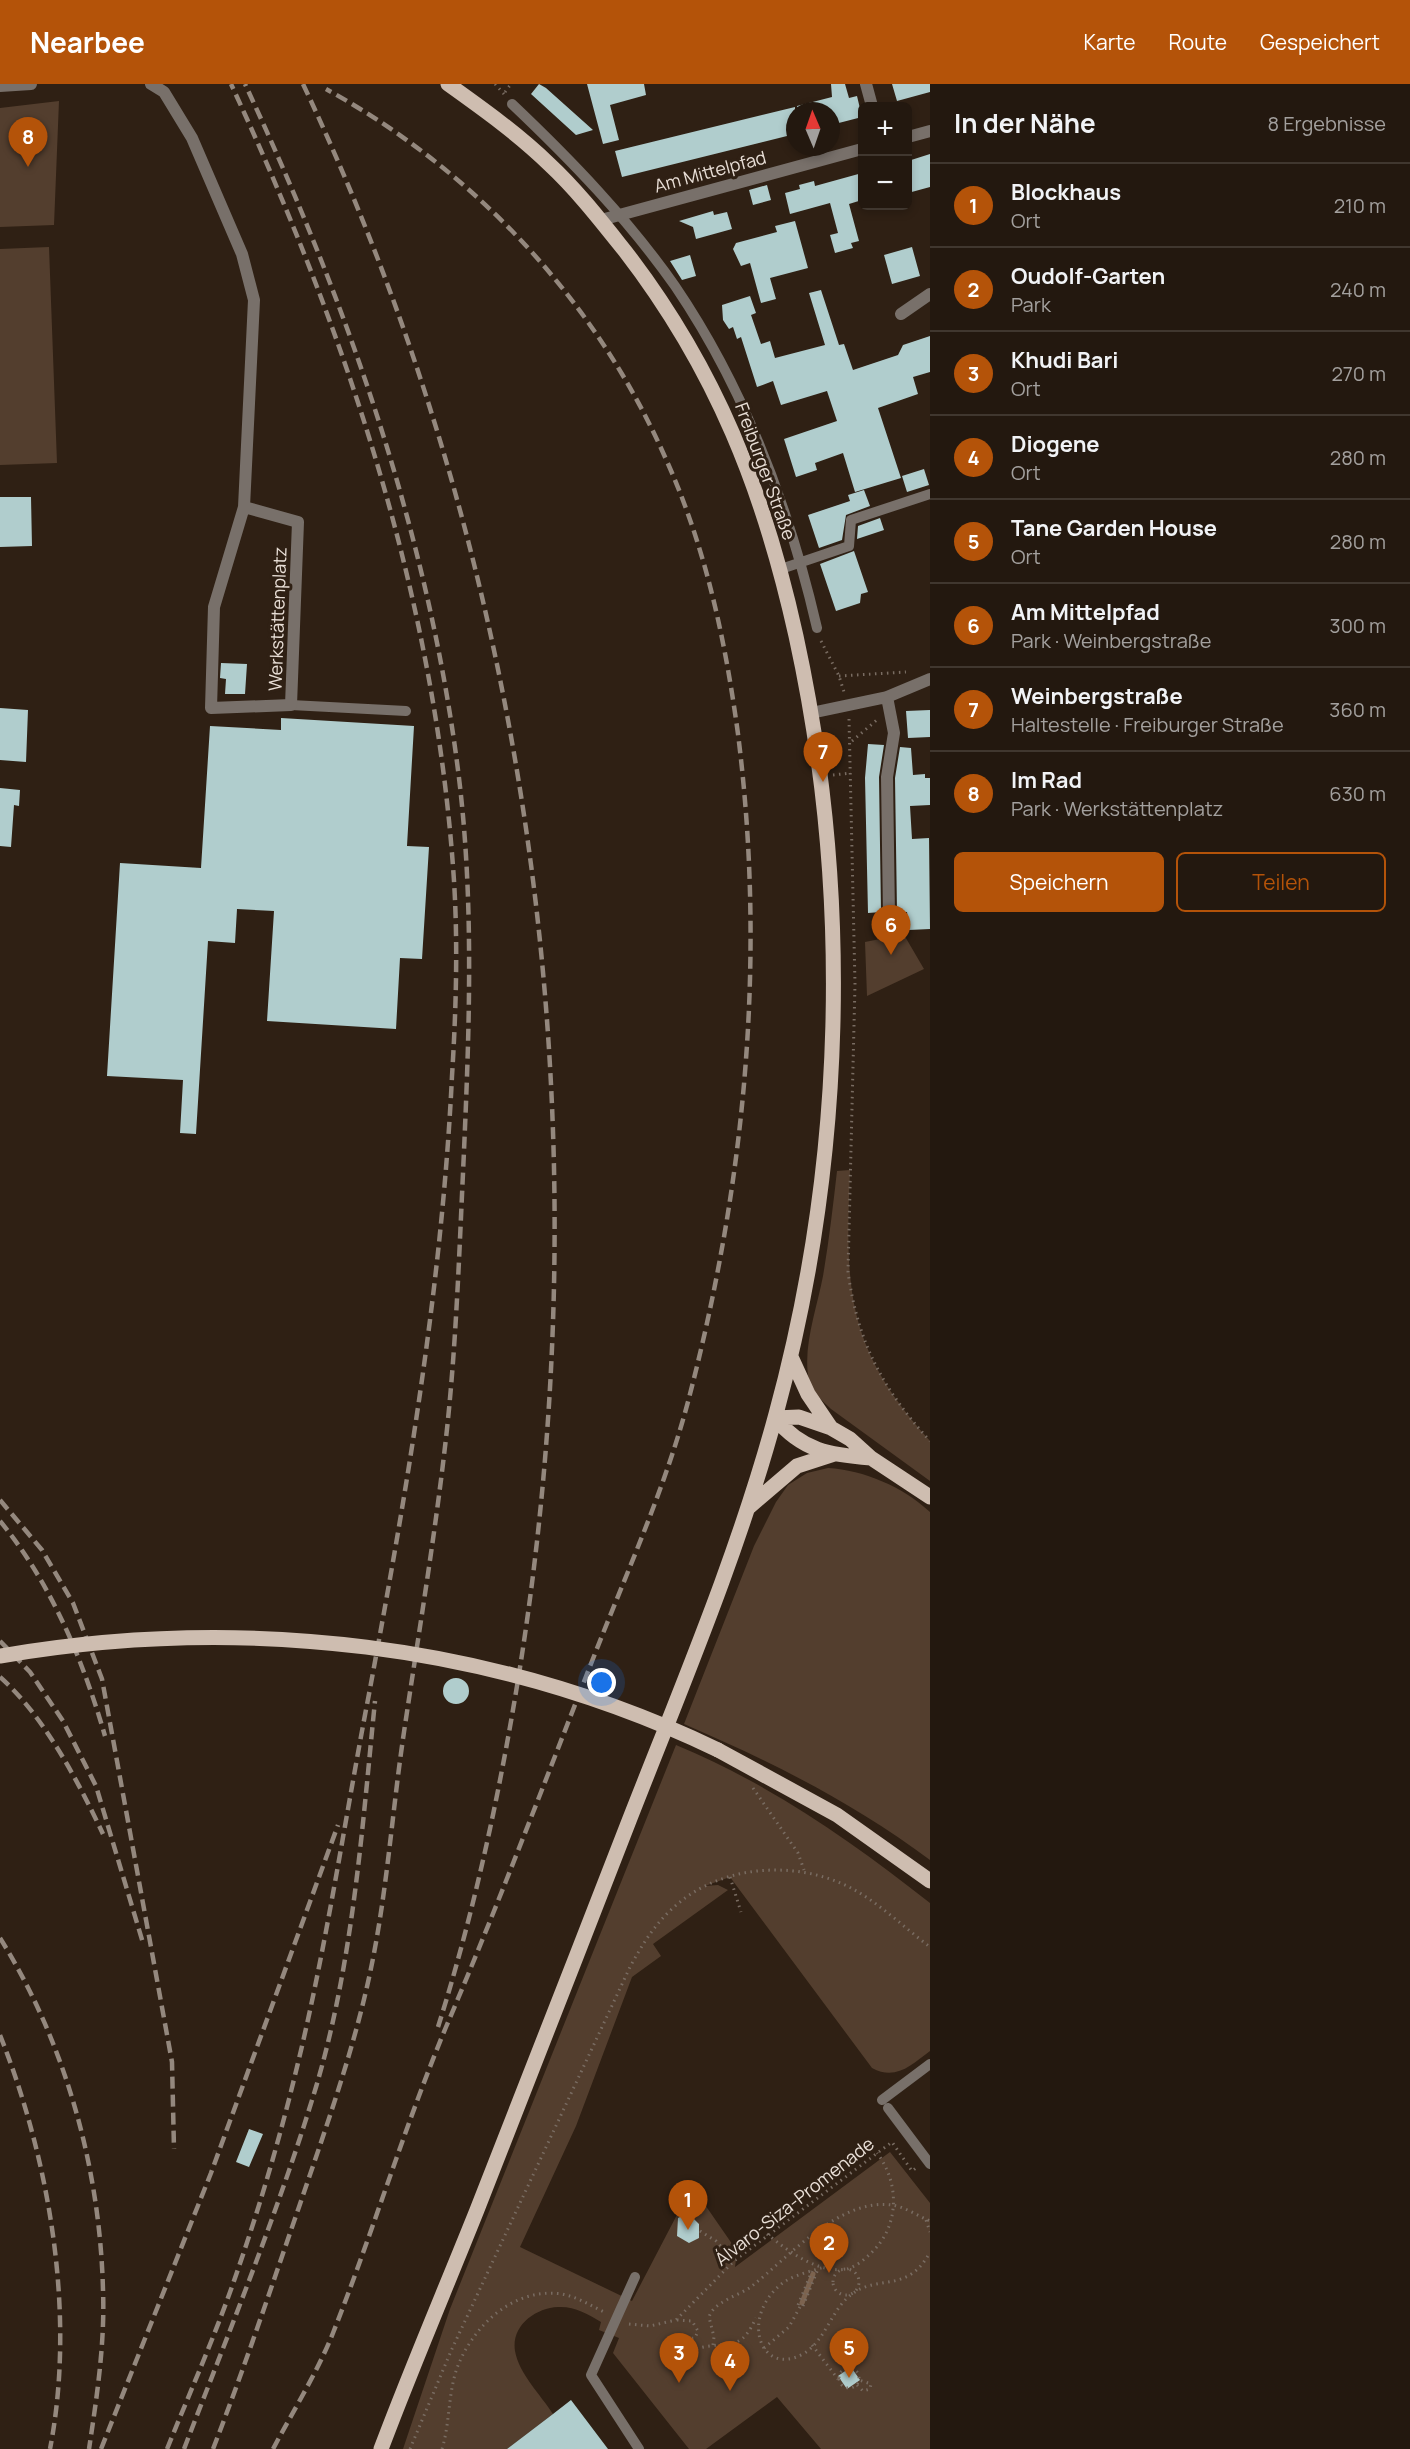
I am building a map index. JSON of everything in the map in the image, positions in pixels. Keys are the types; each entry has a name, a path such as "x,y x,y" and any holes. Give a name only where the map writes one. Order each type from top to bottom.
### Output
{"main road":[{"name":"Freiburger Straße","path":"381,2449 667,1724 748,1509 791,1357 809,1264 822,1176 831,1075 832,902 826,813 811,712 781,569 751,475 731,425 709,381 648,281 602,220 550,164 509,129 448,84"},
{"path":"791,1357 808,1394 831,1428"},
{"path":"775,1418 799,1417 831,1428 850,1439 871,1458 930,1497"},
{"path":"775,1418 797,1440 834,1454 871,1458"},
{"path":"748,1509 797,1466 834,1454"},
{"path":"0,1656 55,1647 159,1637 289,1639 349,1644 464,1663 531,1680 624,1711 718,1750 837,1815 930,1881"}],"street":[{"path":"0,86 31,84"},
{"name":"Werkstättenplatz","path":"151,84 164,92 192,138 242,254 251,282 255,326 244,507 214,607 211,708 291,705 298,522 244,507"},
{"path":"866,84 871,102"},
{"path":"912,136 930,131"},
{"name":"Am Mittelpfad","path":"602,220 858,150"},
{"path":"901,315 930,294"},
{"path":"811,712 887,697 930,679"},
{"path":"887,697 894,733 887,777 889,916"}],"lane":[{"path":"512,104 566,154 619,215 674,285 727,374 777,488 802,562 818,627"},
{"path":"781,569 849,546 850,520 930,494"},
{"path":"291,705 406,711"},
{"path":"930,2064 885,2104 930,2164"},
{"path":"635,2277 591,2375 639,2449"}],"path":[{"path":"503,94 511,84"},
{"path":"818,627 821,644 839,676 848,706 852,741 851,840 855,1008 848,1272 853,1305 862,1337 880,1378 902,1410 930,1441"},
{"path":"839,676 907,672"},
{"path":"852,741 889,711"},
{"path":"752,1787 798,1853 804,1870"},
{"path":"410,2449 451,2351 630,1967 650,1932 674,1907 702,1887 730,1876 757,1871 804,1870 853,1889 930,1947"},
{"path":"730,1876 741,1912"},
{"name":"Álvaro-Siza-Promenade","path":"676,2320 734,2261 892,2142"},
{"path":"877,2153 890,2174 892,2220 880,2243 866,2258 836,2274 834,2286 843,2295 852,2294 904,2278 924,2263 930,2252"},
{"path":"713,2345 714,2337 709,2317 714,2307 749,2288 791,2252 840,2217 873,2207 893,2205 928,2220 930,2232"},
{"path":"700,2231 716,2241 734,2261"},
{"path":"759,2314 757,2326 764,2349 772,2356 793,2358 804,2353 824,2335 858,2288 859,2279 855,2272 847,2269 815,2264 791,2252 767,2234"},
{"path":"442,2449 457,2369 467,2347 491,2315 509,2304 538,2295 560,2294 578,2298 630,2324 650,2326 676,2320 692,2321 698,2331 695,2338 675,2340 672,2345 675,2352 713,2345 733,2345 741,2340 759,2314 764,2302 785,2281 827,2266"},
{"path":"764,2349 789,2327 818,2269"},
{"path":"801,2305 812,2271"},
{"path":"812,2345 839,2380 848,2388 856,2385"},
{"path":"839,2380 845,2368 854,2369 859,2376 856,2385"},
{"path":"856,2385 865,2391 871,2386 869,2383 858,2380"}],"shaded area":[{"path":"59,101 54,225 0,227 0,108"},
{"path":"49,247 57,463 0,465 0,249"},
{"path":"893,916 924,969 867,996 865,942 885,938 884,917"},
{"path":"850,1170 849,1250 851,1284 857,1316 866,1346 881,1376 902,1408 930,1441 930,1481 831,1409 810,1385 807,1355 823,1276 837,1171"},
{"path":"828,1468 855,1472 882,1481 908,1495 930,1512 930,1860 872,1820 812,1785 684,1724 754,1546 776,1502 788,1485 807,1473"},
{"path":"676,1745 776,1795 840,1836 930,1903 930,2051 903,2070 889,2073 872,2068 730,1877 705,1886 718,1885 728,1890 653,1944 661,1956 632,1977 576,2126 520,2247 632,2301 692,2186 737,2251 735,2267 890,2152 930,2203 930,2449 821,2449 777,2397 706,2449 689,2449 613,2353 619,2338 599,2330 601,2322 586,2313 558,2307 541,2311 526,2320 515,2342 517,2360 521,2368 553,2414 507,2449 403,2449 450,2309"}],"building":[{"path":"539,84 593,130 576,135 531,94"},
{"path":"587,84 644,84 646,95 610,105 619,140 603,144"},
{"path":"831,84 845,84 849,98 857,96 858,118 840,123 840,102 813,102 832,97"},
{"path":"892,84 930,84 930,92 897,101"},
{"path":"786,109 786,136 622,177 615,151"},
{"path":"930,154 930,187 912,192 912,160"},
{"path":"858,174 858,201 849,204 859,241 851,243 853,248 835,253 830,235 838,233 830,203 790,214 785,193 800,189 799,185 814,181 815,186"},
{"path":"767,185 771,200 753,205 749,190"},
{"path":"713,211 714,215 727,212 732,229 696,239 693,227 679,221"},
{"path":"795,221 808,268 770,278 776,299 761,303 750,263 741,266 733,249 736,243 777,232 775,226"},
{"path":"912,247 920,276 892,284 884,255"},
{"path":"690,255 696,276 682,280 670,261"},
{"path":"821,290 839,345 844,344 853,370 898,355 903,345 930,336 930,372 913,377 918,394 878,408 901,478 855,492 843,453 815,463 817,470 796,477 784,439 837,421 827,391 781,405 773,381 757,387 741,337 737,339 733,327 729,329 723,320 722,305 750,296 756,313 751,315 761,344 770,341 775,358 825,345 809,293"},
{"path":"924,469 929,485 907,492 902,476"},
{"path":"864,490 870,506 846,515 842,540 819,548 808,515 850,501 848,495"},
{"path":"0,497 31,497 32,546 0,547"},
{"path":"880,518 884,530 857,539 858,526"},
{"path":"854,551 868,592 861,594 860,603 836,611 820,564"},
{"path":"221,663 247,664 245,694 225,694 226,679 220,678"},
{"path":"0,708 28,710 26,762 0,760"},
{"path":"930,710 930,737 908,738 906,711"},
{"path":"281,718 414,726 407,846 429,847 422,959 400,958 396,1029 267,1021 274,911 237,909 235,943 208,941 196,1134 180,1133 183,1080 107,1076 120,863 201,868 210,726 281,730"},
{"path":"868,744 884,745 879,777 881,912 868,913 865,778"},
{"path":"900,747 911,748 913,775 925,774 925,778 930,778 930,805 910,806 912,839 929,838 930,929 909,930 907,912 897,912 895,778"},
{"path":"0,788 20,790 19,806 14,805 11,847 0,846"},
{"path":"456,1678 466,1681 469,1691 466,1701 456,1704 446,1701 443,1691 446,1681"},
{"path":"249,2129 263,2134 249,2167 236,2162"},
{"path":"688,2213 699,2224 699,2238 689,2243 677,2236 678,2218"},
{"path":"851,2367 860,2380 847,2389 838,2376"},
{"path":"571,2400 608,2449 507,2449 553,2414"}],"waterway":[{"path":"802,2303 813,2274"}],"railway":[{"path":"167,2449 219,2321 252,2226 290,2094 318,1974 397,1541 421,1386 447,1154 455,1003 454,881 444,777 428,674 406,573 380,472 348,373 313,276 231,84"},
{"path":"213,2449 236,2389 338,2091 363,2003 376,1943 447,1429 457,1301 469,1022 467,870 458,770 444,681 426,593 404,506 349,333 317,249 245,84"},
{"path":"303,84 383,273 448,468 497,667 532,868 550,1072 554,1277 543,1482 517,1686 502,1772 484,1858 438,2027"},
{"path":"273,2449 327,2348 431,2065 485,1934 671,1459 690,1394 725,1231 746,1066 750,983 750,900 746,817 733,698 712,592 691,524 665,457 637,400 604,345 567,294 526,245 481,200 432,159 381,122 326,89"},
{"path":"0,1500 42,1550 73,1603 102,1679 172,2062 174,2149"},
{"path":"0,1521 35,1570 50,1596 76,1651 105,1736"},
{"path":"0,1641 30,1672 63,1721 96,1786 143,1943"},
{"path":"0,1677 31,1711 59,1750 103,1834"},
{"path":"184,2449 286,2179 329,2040 348,1944 375,1701"},
{"path":"101,2449 211,2173 338,1825"},
{"path":"0,1938 23,1978 60,2063 75,2107 95,2198 103,2290 103,2330 89,2449"},
{"path":"0,2035 18,2083 33,2134 54,2239 59,2292 60,2346 57,2398 50,2449"}],"place":[{"name":"Im Rad","path":"28,167"},
{"name":"Weinbergstraße","path":"823,782"},
{"name":"Am Mittelpfad","path":"891,955"},
{"name":"Blockhaus","path":"688,2230"},
{"name":"Oudolf-Garten","path":"829,2273"},
{"name":"Tane Garden House","path":"849,2378"},
{"name":"Khudi Bari","path":"679,2383"},
{"name":"Diogene","path":"730,2391"}]}
